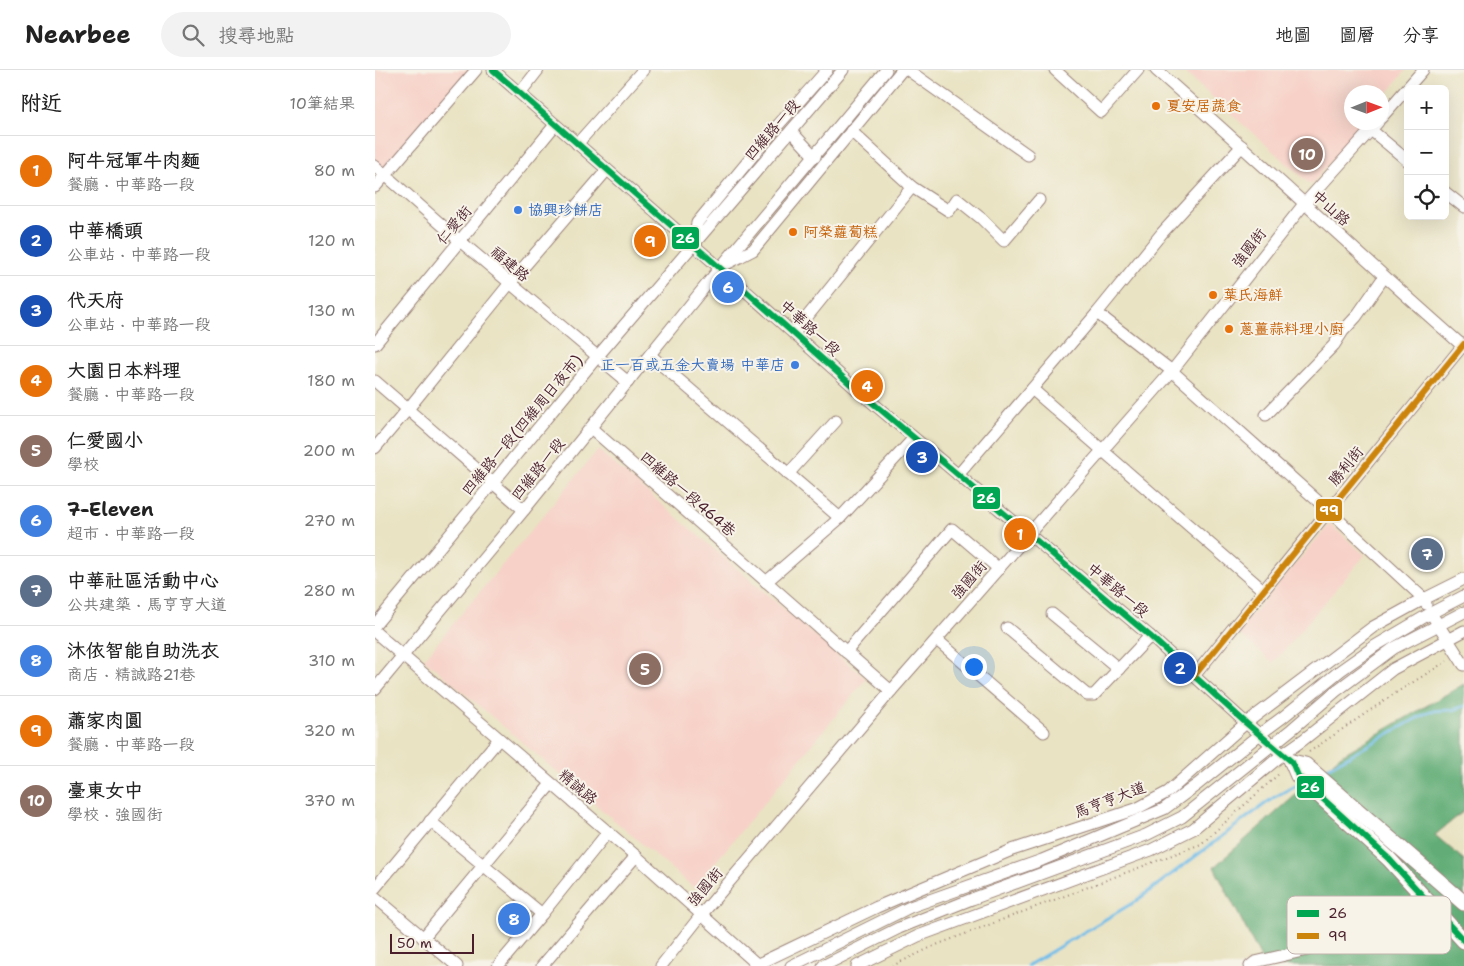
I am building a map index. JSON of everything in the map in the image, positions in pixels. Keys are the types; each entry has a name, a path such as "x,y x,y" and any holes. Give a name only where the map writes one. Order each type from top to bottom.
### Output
{"main road":[{"path":"1288,758 1298,776 1389,859 1422,896"},
{"path":"1288,758 1305,766 1464,904"},
{"path":"1451,927 1464,941"}],"street":[{"path":"375,187 476,70"},
{"name":"中華路一段","path":"493,70 721,267 856,389 1150,636 1246,723 1288,758"},
{"path":"520,94 538,70"},
{"path":"577,144 643,70"},
{"name":"四維路一段","path":"693,244 697,223 779,124 827,70"},
{"name":"四維路一段","path":"693,244 843,70"},
{"name":"四維路一段","path":"375,689 524,510 721,267 886,70"},
{"name":"四維路一段","path":"721,267 753,250 902,70"},
{"path":"908,70 1028,155"},
{"path":"1055,70 1101,112 1138,70"},
{"name":"中山路","path":"1156,70 1463,346"},
{"path":"1389,109 1423,70"},
{"name":"仁愛街","path":"375,344 555,125"},
{"name":"強國街","path":"661,966 702,914 891,692 1172,370 1304,204 1371,130"},
{"path":"1379,130 1404,156"},
{"path":"791,131 815,156"},
{"path":"851,131 912,187 949,211 957,199 983,219 1004,241 1039,200"},
{"path":"958,475 1097,313 1162,233 1242,146"},
{"name":"福建路","path":"375,166 509,283 628,382"},
{"path":"375,448 408,410 509,283 607,170"},
{"path":"794,333 912,187"},
{"path":"1449,195 1464,207"},
{"name":"四維路一段(四維周日夜市)","path":"375,625 693,244"},
{"path":"1266,415 1334,344 1356,317 1384,276"},
{"path":"1097,313 1172,370 1424,599 1447,640 1464,665"},
{"name":"勝利街","path":"1193,676 1463,346"},
{"path":"650,355 840,518"},
{"path":"375,381 524,510"},
{"path":"1032,389 1263,590"},
{"path":"788,474 836,421"},
{"name":"四維路一段464巷","path":"591,428 891,692"},
{"path":"766,582 840,518 914,438"},
{"path":"846,652 952,528 999,570"},
{"name":"馬亨亨大道","path":"791,966 910,908 1042,860 1138,814 1168,792 1246,723 1373,628 1424,599 1464,580"},
{"name":"馬亨亨大道","path":"757,965 905,895 1012,850 1138,814 1164,809 1283,718 1361,655 1431,613 1464,596"},
{"path":"823,966 912,923 1146,835 1183,817 1336,691 1394,648 1464,612"},
{"path":"1051,614 1119,669"},
{"path":"1007,628 1087,695 1094,695 1150,636"},
{"path":"857,966 918,936 1151,850 1193,829 1288,758 1303,740 1393,669 1464,631"},
{"name":"精誠路","path":"375,632 636,856 757,965"},
{"path":"937,640 1044,732"},
{"path":"375,888 499,738"},
{"path":"423,938 551,784"},
{"path":"430,821 542,914"},
{"path":"498,966 608,832"},
{"path":"1146,835 1151,850"},
{"path":"543,966 636,856"},
{"path":"905,895 910,908"},
{"path":"375,897 457,966"},
{"path":"912,923 918,936"},
{"path":"1249,966 1255,962 1290,954"}],"path":[{"path":"1288,758 1457,655"}],"shaded area":[{"path":"375,70 476,70 385,175 375,166"},
{"path":"1182,70 1406,70 1389,91 1389,85 1344,85 1344,130 1357,130 1311,185"},
{"path":"598,450 866,679 694,888 424,659"},
{"path":"1330,524 1365,555 1273,663 1237,632"}],"green space":[{"path":"1464,684 1464,811 1435,835 1464,860 1464,966 1253,966 1261,958 1214,867 1340,756"}],"waterway":[{"path":"1322,771 1430,711 1453,710 1464,706"},
{"path":"1027,966 1136,901 1273,798 1298,784"}],"transit line":[{"name":"26","path":"493,70 856,389 1150,636 1292,762 1298,776 1389,859 1423,896"},
{"name":"99","path":"1194,676 1464,344"},
{"name":"26","path":"1451,927 1464,941"}],"place":[{"name":"夏安居蔬食","path":"1156,106"},
{"name":"臺東女中","path":"1307,154"},
{"name":"協興珍餅店","path":"518,210"},
{"name":"阿榮蘿蔔糕","path":"793,232"},
{"name":"蕭家肉圓","path":"650,241"},
{"name":"7-Eleven","path":"728,287"},
{"name":"葉氏海鮮","path":"1213,295"},
{"name":"蔥薑蒜料理小廚","path":"1229,329"},
{"name":"正一百或五金大賣場 中華店","path":"795,365"},
{"name":"大園日本料理","path":"867,386"},
{"name":"代天府","path":"922,457"},
{"name":"阿牛冠軍牛肉麵","path":"1020,534"},
{"name":"中華社區活動中心","path":"1427,554"},
{"name":"中華橋頭","path":"1180,668"},
{"name":"仁愛國小","path":"645,669"},
{"name":"沐依智能自助洗衣","path":"514,919"}]}
